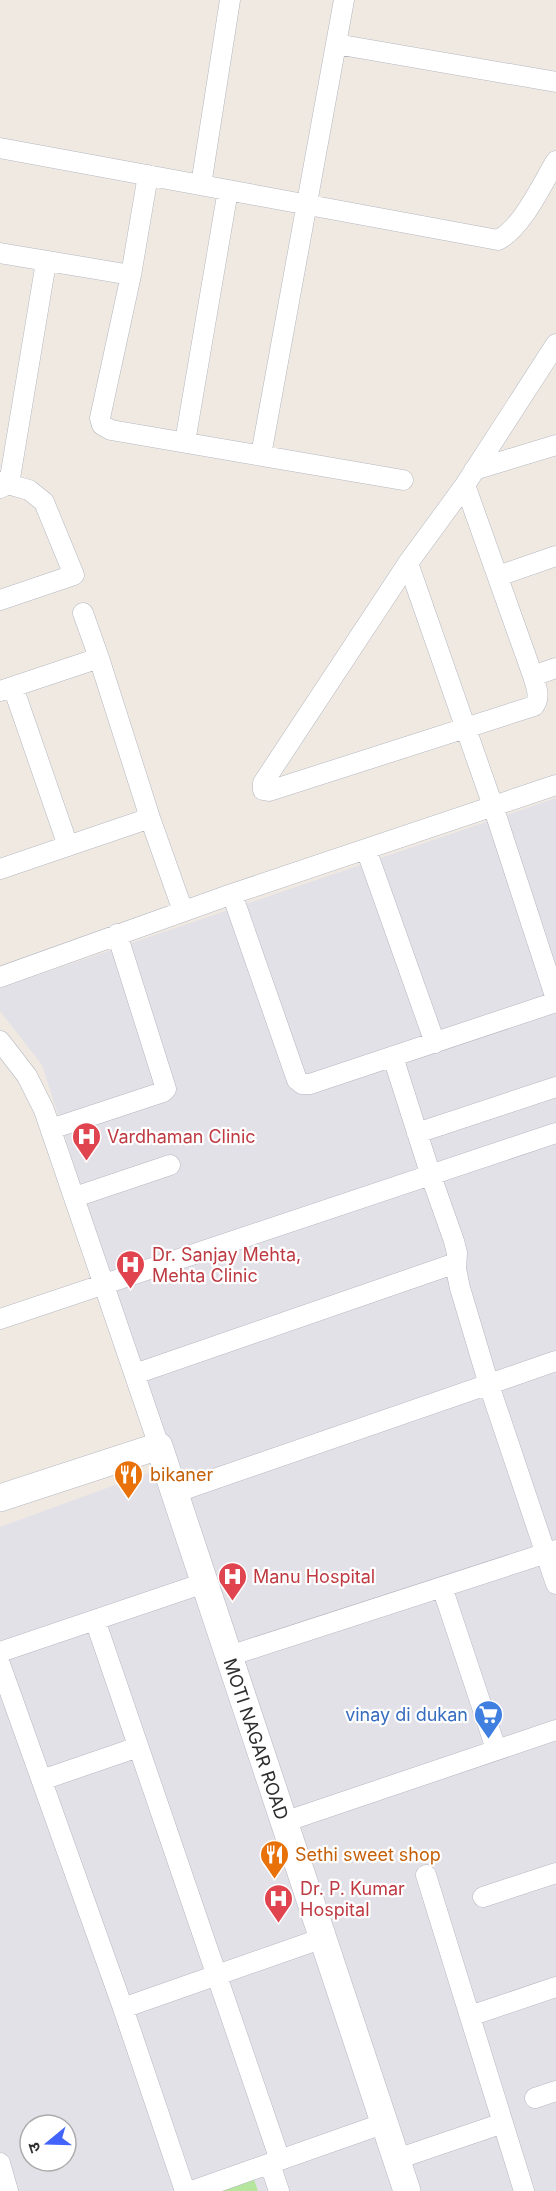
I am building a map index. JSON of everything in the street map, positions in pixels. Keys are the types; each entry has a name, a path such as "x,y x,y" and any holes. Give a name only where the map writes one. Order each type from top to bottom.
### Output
{"street":[{"path":"201,185 230,0"},
{"path":"261,455 344,0"},
{"path":"336,44 556,82"},
{"path":"0,148 498,240 506,236 524,214 556,161"},
{"path":"148,175 100,418 102,425 111,430 403,480"},
{"path":"185,442 228,190"},
{"path":"0,253 130,275"},
{"path":"0,600 74,575 44,502 29,490 3,485 46,262"},
{"path":"470,478 498,576 533,676 538,696 537,702 534,706 266,792 262,787 408,563 470,478 556,344"},
{"path":"470,478 556,446"},
{"path":"498,576 556,556"},
{"path":"232,894 297,1080 302,1084 310,1084 393,1057 556,1001 493,806 408,563"},
{"path":"83,614 183,911"},
{"path":"68,846 7,689 99,658"},
{"path":"533,676 556,668"},
{"path":"0,977 232,894 556,785"},
{"path":"0,869 150,818"},
{"path":"366,849 435,1043"},
{"path":"51,1129 163,1092 166,1089 117,934"},
{"path":"0,1041 27,1076 51,1129 159,1446 0,1498"},
{"path":"393,1057 454,1241 460,1288 489,1385 551,1551 556,1584"},
{"path":"417,1133 556,1087"},
{"path":"0,1319 556,1134"},
{"path":"75,1197 170,1165"},
{"path":"135,1374 456,1263"},
{"path":"174,1493 556,1361"},
{"name":"MOTI NAGAR ROAD","path":"159,1446 407,2191"},
{"path":"229,1656 551,1551"},
{"path":"0,1652 204,1583"},
{"path":"442,1587 495,1749"},
{"path":"95,1620 217,1975 275,2162 279,2191"},
{"path":"0,1664 123,2008 185,2191"},
{"path":"284,1822 556,1730"},
{"path":"42,1780 138,1747"},
{"path":"483,1897 556,1873"},
{"path":"426,1875 524,2191"},
{"path":"123,2008 323,1938"},
{"path":"470,2016 556,1987"},
{"path":"535,2098 556,2091"},
{"path":"202,2190 385,2122"},
{"path":"397,2159 503,2123"},
{"path":"0,2163 8,2191"}],"shaded area":[{"path":"556,798 556,2191 0,2191 0,1527 170,1465 42,1065 0,1011 0,988"}],"green space":[{"path":"252,2174 258,2191 212,2191"}],"place":[{"name":"Vardhaman Clinic","path":"86,1162"},
{"name":"Dr. Sanjay Mehta, Mehta Clinic","path":"131,1290"},
{"name":"bikaner","path":"129,1500"},
{"name":"Manu Hospital","path":"232,1602"},
{"name":"vinay di dukan","path":"489,1740"},
{"name":"Sethi sweet shop","path":"274,1880"},
{"name":"Dr. P. Kumar Hospital","path":"279,1924"}]}
